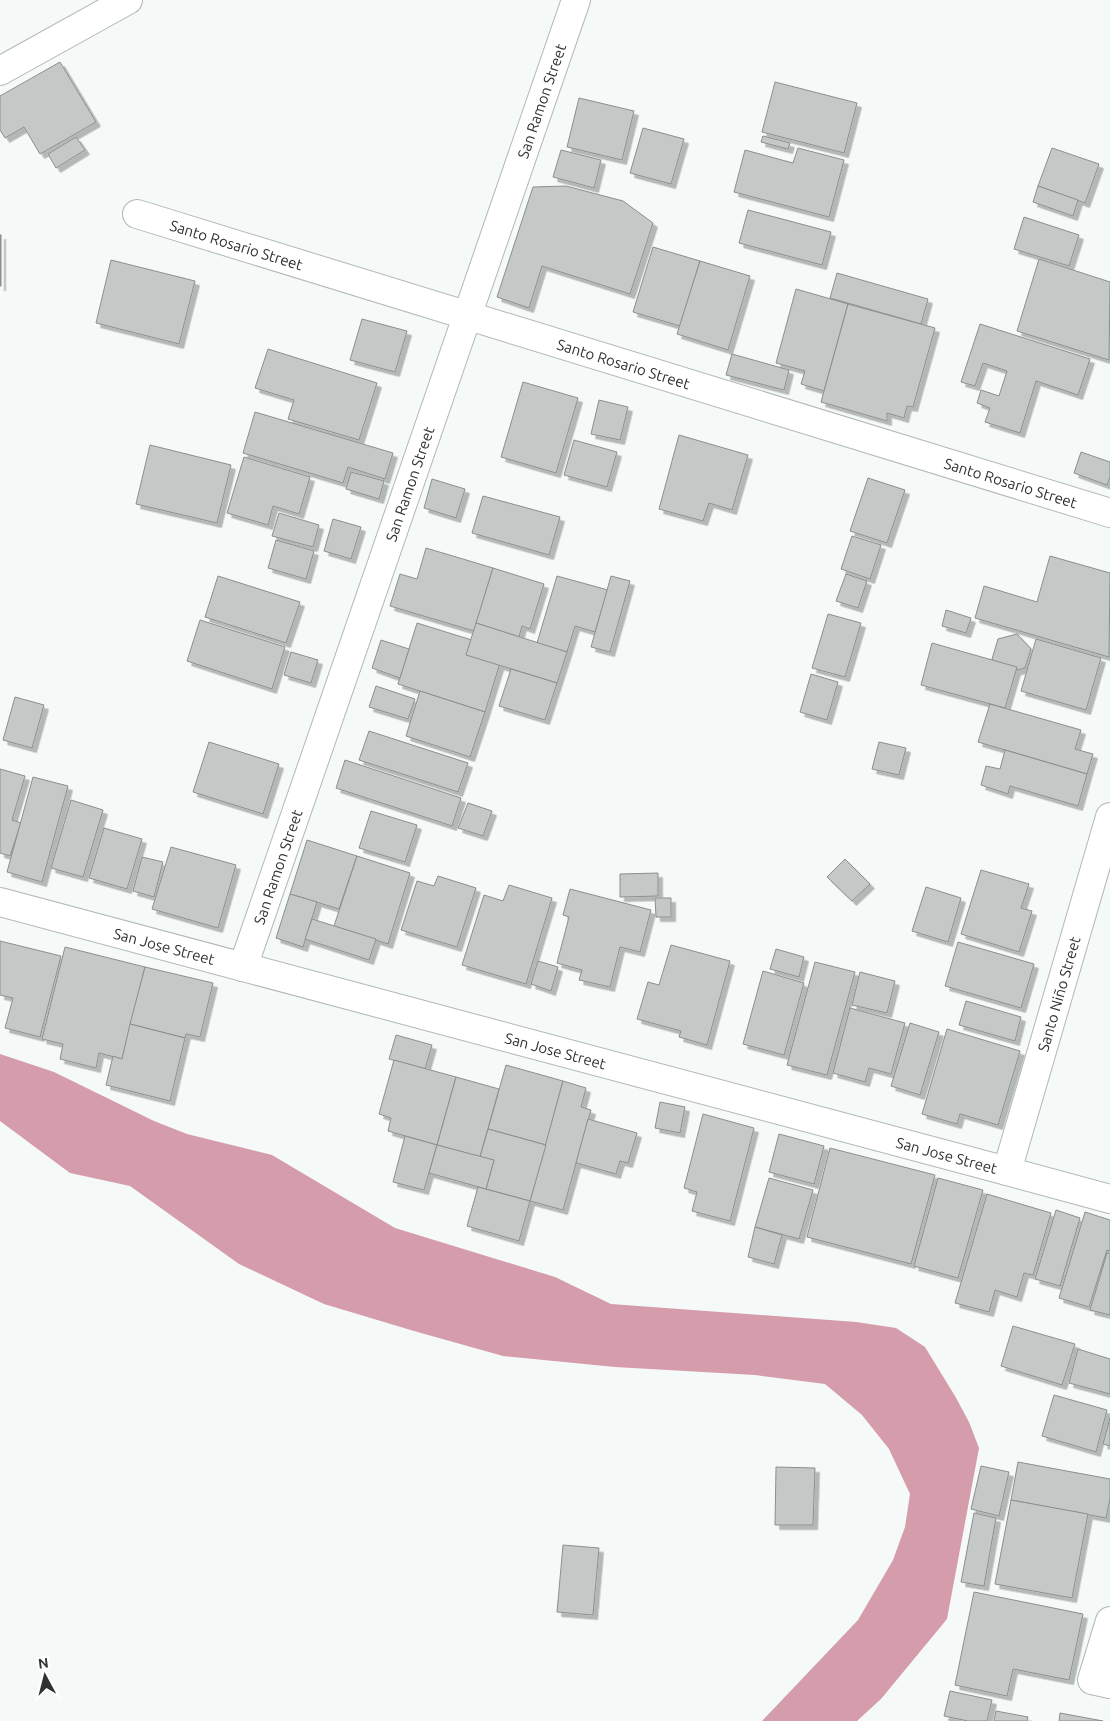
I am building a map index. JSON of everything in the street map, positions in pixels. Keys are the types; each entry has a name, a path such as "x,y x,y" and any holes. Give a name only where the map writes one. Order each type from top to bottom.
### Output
{"street":[{"path":"0,72 128,0"},
{"name":"San Ramon Street","path":"243,967 576,0"},
{"name":"Santo Rosario Street","path":"138,214 1110,512"},
{"name":"Santo Niño Street","path":"1007,1171 1110,817"},
{"name":"San Jose Street","path":"0,902 1110,1199"},
{"path":"1110,1621 1092,1680 1110,1684"}],"shaded area":[{"path":"0,1054 54,1072 154,1121 187,1134 272,1155 395,1228 555,1277 611,1304 856,1322 896,1328 925,1347 969,1422 979,1448 947,1619 881,1699 857,1721 762,1721 858,1620 893,1560 905,1527 910,1494 889,1449 862,1415 825,1384 755,1375 615,1367 503,1356 324,1304 239,1264 130,1186 70,1173 0,1121"}],"building":[{"path":"60,62 96,122 40,154 24,127 5,138 0,130 0,96"},
{"path":"775,82 857,103 844,153 762,132"},
{"path":"579,98 634,111 622,160 567,147"},
{"path":"643,128 684,139 671,184 630,173"},
{"path":"763,136 790,143 788,149 761,142"},
{"path":"76,137 85,150 56,168 48,154"},
{"path":"798,148 844,160 829,217 734,192 745,150 793,163"},
{"path":"1052,148 1099,164 1085,203 1038,186"},
{"path":"561,150 601,160 594,188 553,177"},
{"path":"566,186 623,201 653,223 630,294 542,266 529,308 497,297 533,187"},
{"path":"1038,186 1078,200 1073,216 1033,202"},
{"path":"748,210 831,232 822,265 739,243"},
{"path":"1024,217 1079,235 1069,266 1014,249"},
{"path":"1,235 1,286 0,286"},
{"path":"653,247 700,261 680,326 633,312"},
{"path":"1039,259 1110,282 1109,360 1017,331"},
{"path":"111,260 195,281 179,344 96,323"},
{"path":"700,261 750,276 728,350 677,334"},
{"path":"837,273 928,299 921,324 830,298"},
{"path":"796,289 848,304 824,391 801,384 805,371 776,363"},
{"path":"848,304 935,328 913,407 907,406 904,418 887,413 887,421 821,402"},
{"path":"362,319 407,331 395,372 350,360"},
{"path":"980,324 1090,359 1078,395 1036,381 1020,433 985,422 990,408 977,403 981,390 999,396 1007,371 983,363 975,386 961,382"},
{"path":"268,349 377,383 359,440 288,419 294,400 255,388"},
{"path":"732,354 789,370 784,390 726,375"},
{"path":"523,382 578,398 556,473 501,457"},
{"path":"599,400 628,407 620,440 591,434"},
{"path":"255,412 393,453 385,479 348,467 343,483 243,453"},
{"path":"679,435 748,455 732,510 709,503 703,521 659,509"},
{"path":"574,440 617,452 607,487 564,475"},
{"path":"150,445 231,465 217,523 136,504"},
{"path":"1081,452 1110,462 1110,477 1107,485 1074,473"},
{"path":"244,457 310,477 299,514 273,506 268,525 227,513"},
{"path":"351,472 384,481 379,499 346,489"},
{"path":"868,478 905,490 887,543 850,531"},
{"path":"432,479 465,489 456,518 424,508"},
{"path":"483,496 560,517 549,555 472,533"},
{"path":"279,513 319,525 313,547 272,536"},
{"path":"333,519 361,527 351,559 324,551"},
{"path":"852,536 881,545 870,579 841,569"},
{"path":"276,540 314,551 306,579 268,568"},
{"path":"426,548 493,568 474,631 390,606 400,574 417,579"},
{"path":"1050,556 1110,573 1109,657 975,618 984,586 1037,602"},
{"path":"493,568 544,584 530,629 522,626 519,637 476,623"},
{"path":"846,574 867,581 858,608 836,601"},
{"path":"218,576 300,602 286,643 205,617"},
{"path":"557,576 608,590 595,632 575,626 567,652 537,643"},
{"path":"611,576 630,581 610,652 591,647"},
{"path":"946,610 971,618 966,633 942,626"},
{"path":"828,614 861,623 845,677 812,668"},
{"path":"200,620 285,647 272,689 187,661"},
{"path":"417,623 504,650 485,712 398,684"},
{"path":"476,623 567,652 557,683 466,655"},
{"path":"1017,634 1031,649 1025,668 1006,673 992,659 998,639"},
{"path":"1036,639 1101,658 1086,710 1021,691"},
{"path":"381,640 409,649 400,678 372,668"},
{"path":"932,643 1017,667 1005,708 921,685"},
{"path":"291,652 318,660 311,683 284,675"},
{"path":"511,669 557,683 545,720 499,706"},
{"path":"811,674 838,682 827,720 800,712"},
{"path":"376,686 415,699 408,719 369,707"},
{"path":"420,691 485,712 470,757 406,736"},
{"path":"15,697 44,705 32,748 3,740"},
{"path":"990,704 1081,730 1075,749 1093,754 1087,774 978,742"},
{"path":"369,731 468,763 458,792 359,760"},
{"path":"209,742 279,764 263,814 193,792"},
{"path":"879,742 906,748 899,775 872,769"},
{"path":"1005,750 1087,774 1078,806 1010,786 1008,794 981,785 986,766 1000,769"},
{"path":"345,760 461,798 452,826 336,788"},
{"path":"0,769 25,776 12,820 21,823 10,856 0,853"},
{"path":"33,777 68,786 42,882 7,872"},
{"path":"71,800 103,810 83,877 51,868"},
{"path":"468,803 492,811 483,836 458,828"},
{"path":"371,811 417,825 405,862 359,848"},
{"path":"104,828 142,839 127,889 89,878"},
{"path":"307,840 357,856 339,909 290,894"},
{"path":"171,847 236,865 218,928 152,909"},
{"path":"357,856 410,873 388,944 334,926"},
{"path":"142,857 163,862 154,897 133,891"},
{"path":"845,859 870,884 852,901 827,877"},
{"path":"981,870 1029,884 1021,908 1032,911 1019,952 961,934"},
{"path":"658,873 658,896 620,897 620,874"},
{"path":"438,876 476,888 457,947 401,930 417,881 434,886"},
{"path":"509,885 552,898 526,984 462,965 484,895 503,901"},
{"path":"926,887 961,898 948,942 912,931"},
{"path":"570,889 651,910 640,952 620,947 610,987 579,980 582,970 557,963 569,917 563,915"},
{"path":"290,894 317,902 303,947 276,938"},
{"path":"655,898 671,898 671,917 656,917"},
{"path":"312,919 376,939 369,960 305,939"},
{"path":"0,941 61,956 40,1037 5,1028 13,998 0,995"},
{"path":"958,942 1034,964 1021,1008 945,986"},
{"path":"671,945 730,961 707,1045 679,1037 681,1031 637,1019 648,982 659,985"},
{"path":"65,947 145,967 122,1059 99,1053 96,1068 60,1059 63,1044 42,1039"},
{"path":"776,949 804,957 799,977 770,969"},
{"path":"538,961 558,967 551,991 531,984"},
{"path":"815,962 855,972 827,1075 787,1065"},
{"path":"145,967 213,983 200,1037 186,1034 185,1038 130,1024"},
{"path":"763,971 804,983 784,1055 743,1044"},
{"path":"860,972 895,981 887,1013 852,1005"},
{"path":"966,1001 1021,1017 1015,1041 959,1025"},
{"path":"850,1008 905,1023 891,1074 869,1068 865,1082 833,1073"},
{"path":"910,1023 939,1032 920,1095 891,1086"},
{"path":"130,1024 185,1038 170,1101 106,1085 113,1056 122,1059"},
{"path":"947,1029 1020,1051 998,1125 960,1114 957,1124 922,1114"},
{"path":"396,1035 432,1045 425,1069 389,1059"},
{"path":"394,1060 456,1077 437,1145 388,1131 391,1118 379,1114"},
{"path":"506,1065 563,1081 546,1145 488,1129"},
{"path":"456,1077 499,1089 480,1157 437,1145"},
{"path":"563,1081 586,1088 581,1107 591,1110 563,1210 530,1201"},
{"path":"660,1102 685,1107 680,1133 655,1128"},
{"path":"703,1114 754,1128 730,1221 692,1211 697,1192 684,1188"},
{"path":"588,1119 637,1133 628,1163 620,1161 616,1174 576,1163"},
{"path":"488,1129 546,1145 530,1201 486,1189 494,1160 480,1157"},
{"path":"779,1134 824,1146 814,1184 769,1172"},
{"path":"405,1136 437,1145 424,1190 393,1182"},
{"path":"437,1145 494,1160 486,1189 429,1173"},
{"path":"830,1148 935,1175 911,1264 807,1237"},
{"path":"769,1178 813,1190 799,1239 755,1227"},
{"path":"938,1178 983,1190 958,1278 914,1266"},
{"path":"478,1187 530,1201 519,1241 467,1226"},
{"path":"987,1194 1051,1213 1033,1275 1024,1273 1017,1297 995,1290 989,1312 955,1303"},
{"path":"1056,1210 1080,1218 1060,1286 1035,1279"},
{"path":"1085,1212 1110,1220 1110,1251 1107,1250 1089,1307 1059,1298"},
{"path":"755,1227 782,1235 774,1264 748,1257"},
{"path":"1107,1253 1110,1253 1110,1315 1090,1310"},
{"path":"1013,1326 1075,1344 1062,1385 1001,1366"},
{"path":"1078,1349 1110,1359 1110,1394 1069,1383"},
{"path":"1054,1395 1107,1410 1096,1452 1042,1436"},
{"path":"1110,1418 1110,1446 1103,1444"},
{"path":"1018,1462 1110,1479 1110,1499 1106,1518 1011,1500"},
{"path":"981,1466 1009,1472 999,1516 971,1509"},
{"path":"776,1467 815,1468 813,1525 775,1525"},
{"path":"1011,1500 1088,1514 1072,1598 995,1584"},
{"path":"974,1513 996,1518 984,1586 961,1582"},
{"path":"563,1545 599,1548 593,1615 557,1612"},
{"path":"974,1592 1083,1614 1069,1680 1013,1669 1007,1696 955,1685"},
{"path":"950,1691 992,1700 987,1721 968,1721 944,1716"},
{"path":"996,1711 1028,1717 1027,1721 994,1721"},
{"path":"1060,1713 1103,1721 1059,1721"}]}
